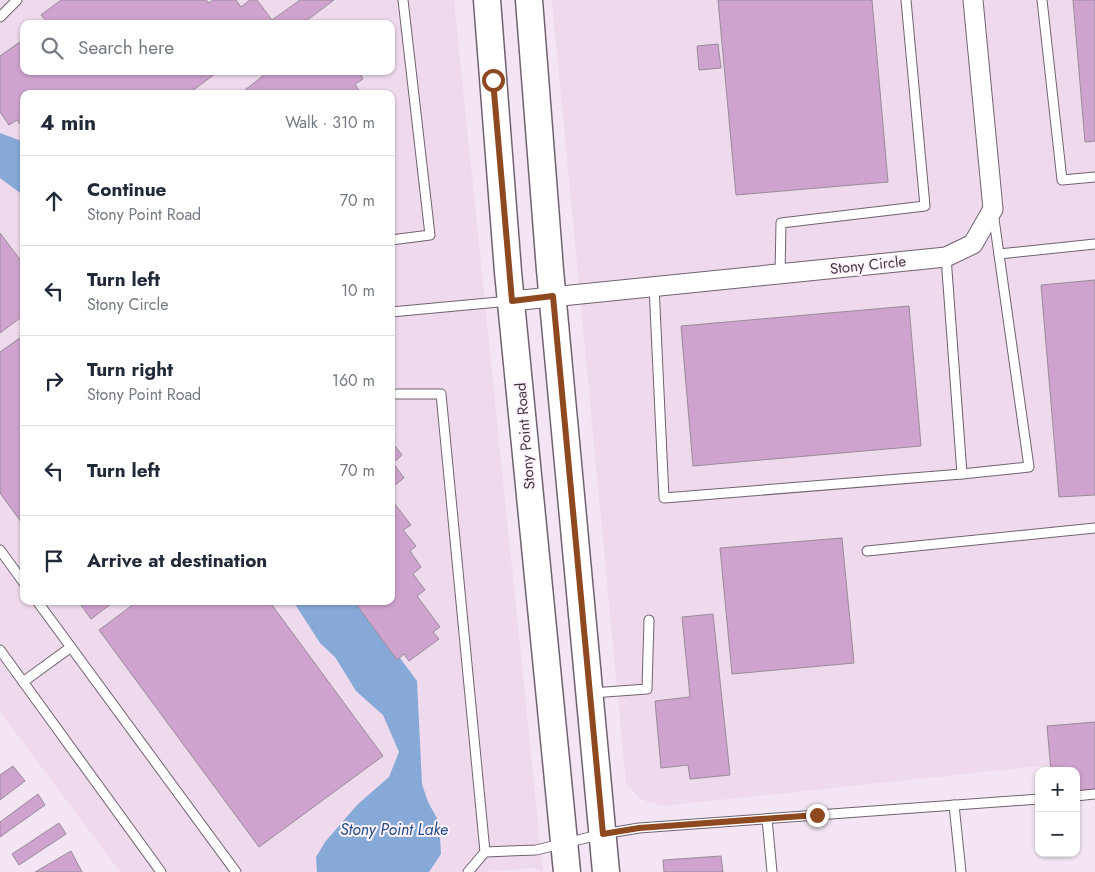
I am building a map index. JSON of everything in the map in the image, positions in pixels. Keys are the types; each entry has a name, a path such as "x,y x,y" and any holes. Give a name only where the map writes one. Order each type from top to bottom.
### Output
{"main road":[{"name":"Stony Point Road","path":"487,0 548,694 566,842 567,872"},
{"path":"529,0 553,296 606,872"}],"street":[{"path":"973,0 993,208"},
{"name":"Stony Circle","path":"512,301 946,258 973,244 993,208"}],"lane":[{"path":"0,18 17,0"},
{"path":"395,239 430,234 403,0"},
{"path":"780,274 781,222 925,206 906,0"},
{"path":"1042,0 1062,180 1095,177"},
{"path":"654,286 664,498 1030,467 993,208"},
{"path":"1000,254 1095,244"},
{"path":"946,258 962,474"},
{"path":"395,312 512,301"},
{"path":"395,394 441,394 485,852 468,872"},
{"path":"867,551 1095,528"},
{"path":"0,550 20,578"},
{"path":"40,605 236,872"},
{"path":"589,693 647,689 649,620"},
{"path":"23,682 71,647"},
{"path":"0,650 161,872"},
{"path":"1080,796 1095,794"},
{"path":"485,852 536,850 603,834 639,828 1035,798"},
{"path":"954,805 961,872"},
{"path":"767,819 772,872"}],"shaded area":[{"path":"0,0 454,0 543,872 533,868 485,872 120,872 0,712"},
{"path":"552,0 1095,0 1095,760 662,806 640,799 626,783"}],"water":[{"path":"0,133 20,140 20,193 0,178"},
{"name":"Stony Point Lake","path":"296,605 361,605 417,681 422,784 428,802 439,822 441,854 429,872 317,872 316,857 325,842 357,805 389,777 399,752 383,715 356,691 335,657 320,643"}],"building":[{"path":"61,0 206,0 209,3 213,0 236,0 241,7 250,0 257,0 272,20 45,20 41,15"},
{"path":"300,0 334,0 307,20 272,20"},
{"path":"718,0 872,0 888,182 736,195"},
{"path":"1073,0 1095,0 1095,141 1085,142"},
{"path":"20,42 20,75 214,75 193,90 20,90 20,124 17,120 9,125 0,112 0,56"},
{"path":"718,44 721,68 699,70 697,46"},
{"path":"264,75 360,75 363,79 355,84 359,90 245,90"},
{"path":"0,233 20,260 20,318 0,333"},
{"path":"1095,280 1095,495 1059,497 1041,285"},
{"path":"909,306 921,446 693,466 681,326"},
{"path":"20,338 20,520 0,493 0,352"},
{"path":"395,446 402,455 395,461"},
{"path":"395,466 404,478 395,485"},
{"path":"395,504 411,525 403,530 416,546 410,551 421,567 413,574 425,590 417,596 440,627 433,632 439,639 409,661 404,654 397,660 357,605 395,605"},
{"path":"842,538 854,663 732,674 720,548"},
{"path":"81,605 110,605 91,619"},
{"path":"133,605 272,605 383,756 259,847 99,630"},
{"path":"713,614 730,775 690,779 688,765 661,768 655,701 690,697 682,617"},
{"path":"1095,722 1095,792 1080,794 1080,767 1051,767 1047,726"},
{"path":"13,766 25,781 0,800 0,775"},
{"path":"38,794 45,805 0,837 0,822"},
{"path":"59,823 66,834 19,865 12,854"},
{"path":"71,851 82,872 35,872"},
{"path":"721,856 723,872 664,872 663,860"}],"route":[{"path":"493,80 508,272 512,301 553,296 603,834 639,828 817,815"}]}
